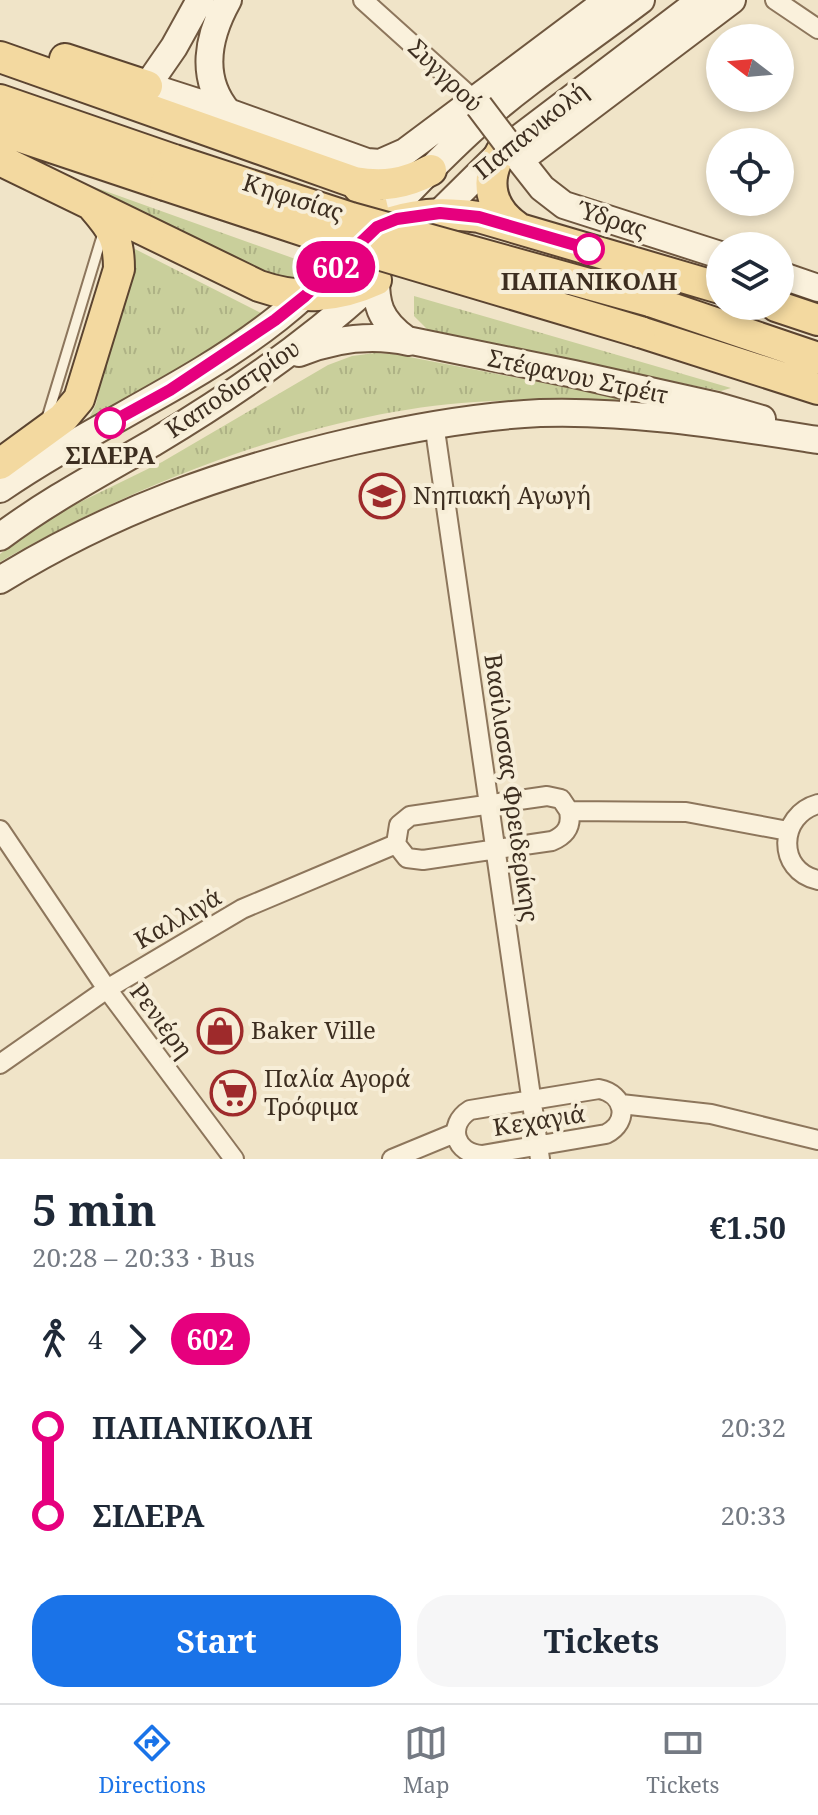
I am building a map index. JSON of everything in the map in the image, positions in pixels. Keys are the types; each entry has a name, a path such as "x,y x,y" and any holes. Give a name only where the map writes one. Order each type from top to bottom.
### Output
{"main road":[{"path":"147,86 174,47 200,0"},
{"path":"228,0 215,26 209,65 216,95 228,112"},
{"path":"0,50 57,57 228,112 347,155 380,163 405,152 476,103 608,0"},
{"name":"Καποδιστρίου","path":"0,489 59,451 170,390 245,341 305,296 479,123 641,0"},
{"name":"Παπανικολή","path":"376,280 440,213 701,0"},
{"name":"Παπανικολή","path":"512,156 732,0"},
{"path":"0,57 354,182 394,184 431,170"},
{"name":"Κηφισίας","path":"0,100 341,243 640,332 818,389"},
{"name":"Συγγρού","path":"476,103 512,156"},
{"name":"Κηφισίας","path":"0,130 351,218 650,301 818,358"},
{"path":"512,156 493,165 490,179 496,207 517,227"},
{"name":"Ύδρας","path":"512,156 542,188 564,205 706,251"},
{"path":"0,160 98,213 259,286 305,296 330,296 376,280"},
{"path":"354,182 371,201 377,227 407,217 440,213 479,217 706,284"},
{"path":"0,464 63,418 84,388 119,269 115,235 98,213"},
{"name":"Στέφανου Στρέιτ","path":"377,227 376,298 387,322 407,340 703,403 818,438"},
{"name":"Καποδιστρίου","path":"0,537 90,477 159,439 267,369 323,327 376,280"},
{"path":"794,280 818,288"},
{"path":"794,312 818,320"},
{"path":"267,369 304,351 343,340 397,339 424,345"},
{"path":"0,580 38,557 142,505 203,482 273,459 434,423 540,413 652,417 818,438"}],"street":[{"name":"Συγγρού","path":"363,0 476,103"},
{"path":"775,0 818,29"},
{"name":"Βασίλισσας Φρειδερίκης","path":"434,423 539,1152"},
{"path":"547,796 561,799 569,811 569,826 559,838 415,861 401,853 396,844 399,825 410,816 547,796"},
{"path":"818,804 806,807 795,816 788,831 787,845 798,870 818,880"},
{"path":"569,811 686,812 788,831"},
{"name":"Ρενιέρη","path":"0,830 107,989 234,1159"},
{"name":"Καλλιγά","path":"0,1064 107,989 242,909 396,844"},
{"name":"Κεχαγιά","path":"599,1089 612,1093 621,1104 621,1120 611,1132 539,1152 474,1155 461,1147 455,1133 459,1119 470,1110 531,1100 599,1089"},
{"name":"Κεχαγιά","path":"621,1104 711,1114 818,1140"},
{"name":"Κεχαγιά","path":"392,1159 455,1133"}],"green space":[{"path":"41,168 315,266 301,280 278,280"},
{"path":"131,247 269,317 88,421 96,404"},
{"path":"414,296 731,388 721,391 443,335 428,330 414,316"},
{"path":"394,354 699,413 587,403 503,401 415,409 353,420 291,436 168,479 109,505 0,562 0,554 72,506 162,462 328,365 352,356"}],"bus line":[{"name":"602","path":"110,423 170,390 275,320 305,296 377,227 397,219 440,213 479,217 589,249"}],"place":[{"name":"ΠΑΠΑΝΙΚΟΛΗ","path":"589,249"},
{"name":"ΣΙΔΕΡΑ","path":"110,423"},
{"name":"Νηπιακή Αγωγή","path":"382,496"},
{"name":"Baker Ville","path":"220,1031"},
{"name":"Παλία Αγορά Τρόφιμα","path":"233,1093"}]}
